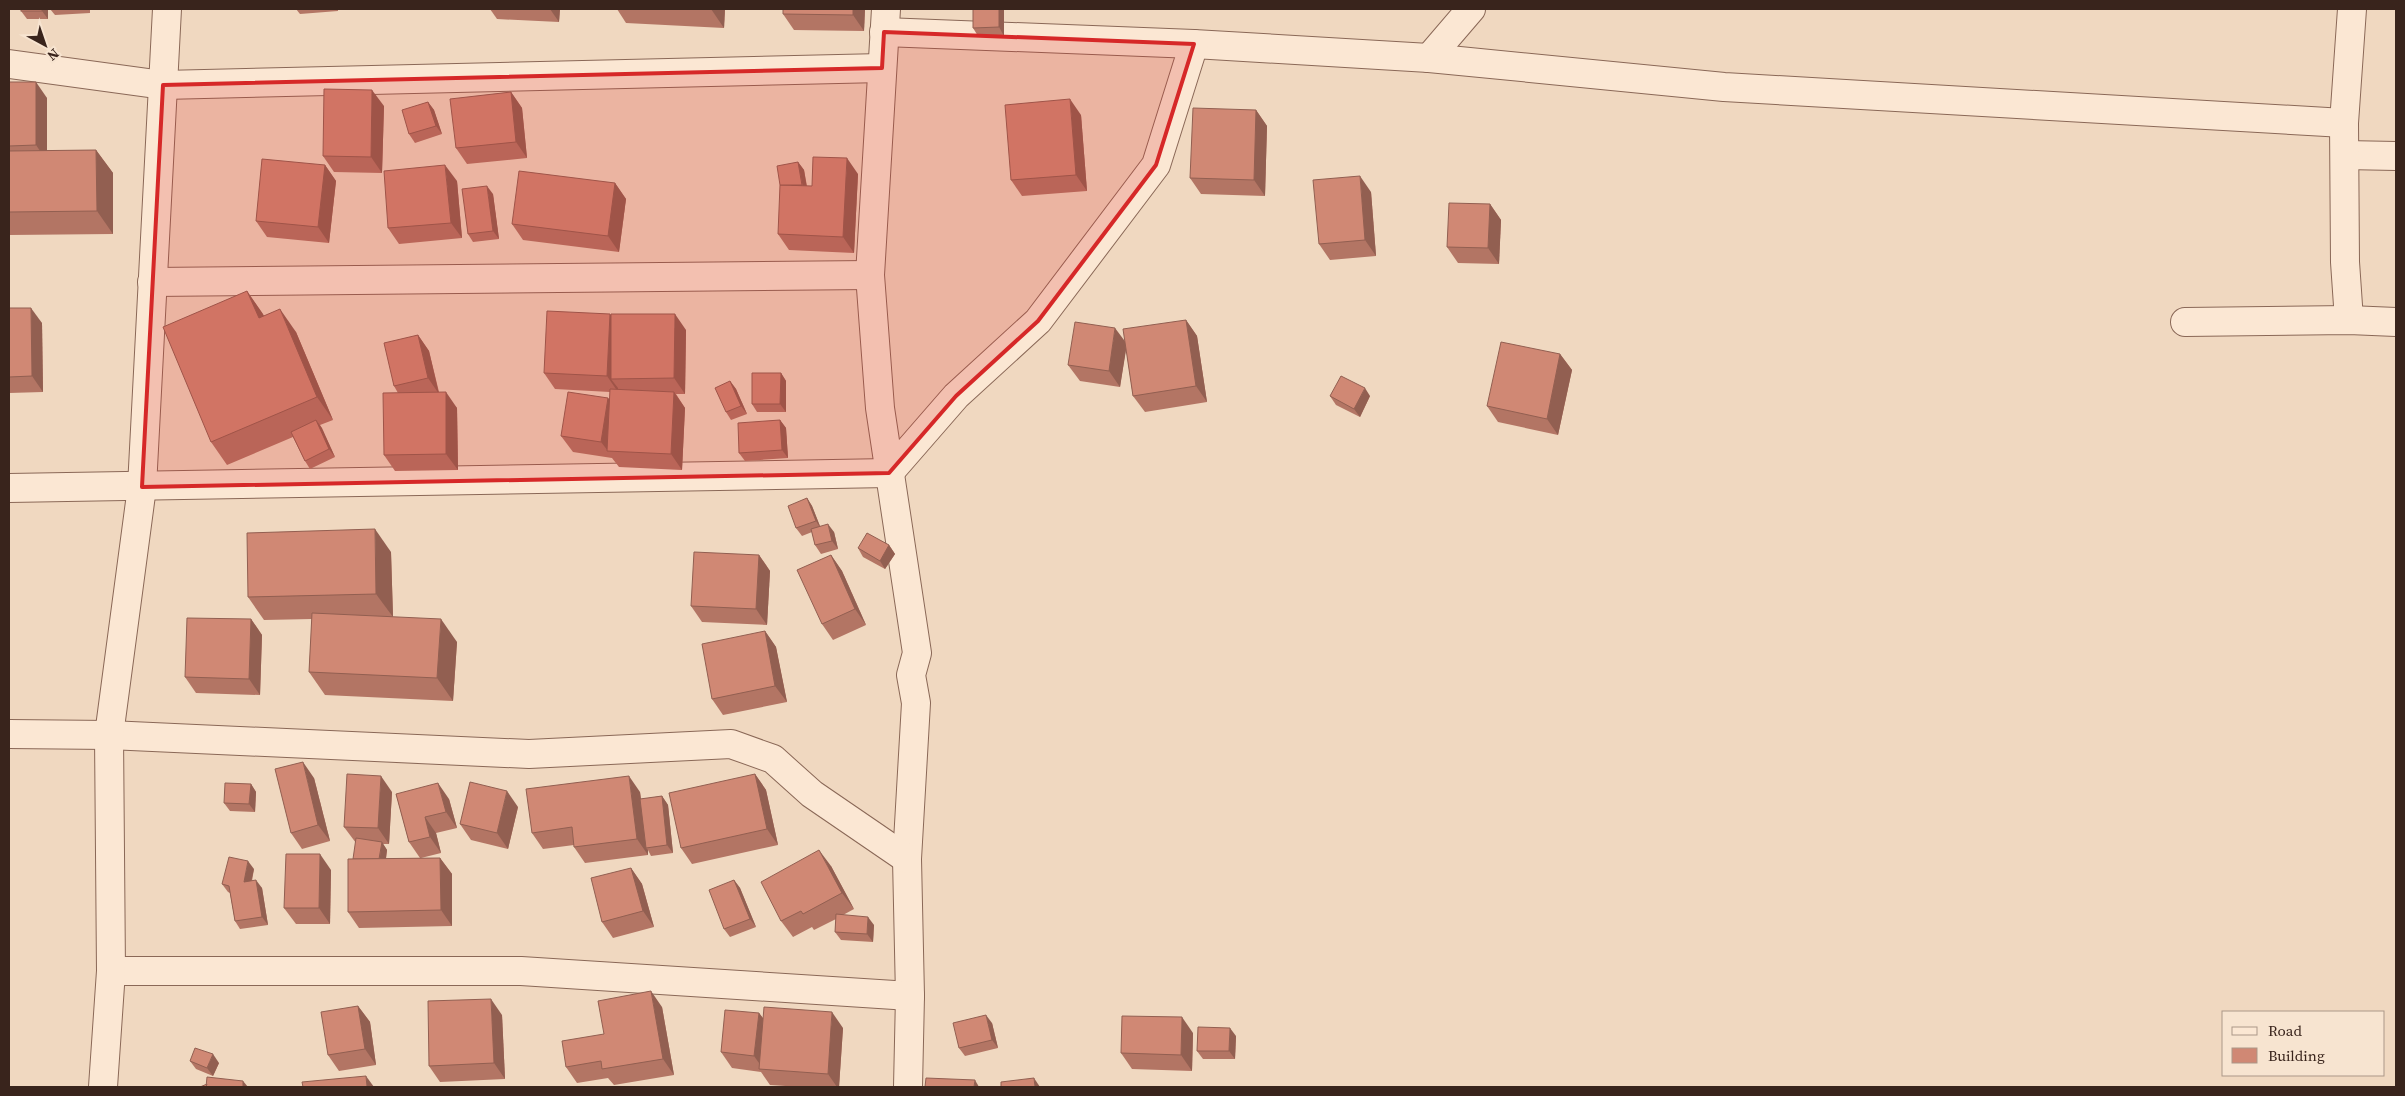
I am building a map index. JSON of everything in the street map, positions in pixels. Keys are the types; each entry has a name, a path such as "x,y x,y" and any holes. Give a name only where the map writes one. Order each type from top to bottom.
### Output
{"street":[{"path":"103,1087 111,971 109,735 142,487 167,9"},
{"path":"1429,58 1471,9"},
{"path":"2349,320 2345,262 2344,123 2352,9"},
{"path":"908,1087 910,996 907,859 916,703 911,675 917,654 880,408 870,275 885,20 1194,44 1429,58 1724,87 2344,123"},
{"path":"9,488 889,473 956,396 1038,321 1156,165 1194,44"},
{"path":"9,64 164,85 882,68"},
{"path":"2345,155 2396,156"},
{"path":"152,282 870,275"},
{"path":"2185,322 2349,320 2396,322"},
{"path":"9,734 109,735 529,754 731,744 772,759 812,794 907,859"},
{"path":"111,971 521,971 910,996"}],"highlighted area":[{"path":"884,32 1194,44 1156,165 1038,321 956,396 889,473 142,487 163,85 882,68"}],"building":[{"path":"21,9 42,9 42,11 21,11"},
{"path":"783,9 853,9 853,15 783,14"},
{"path":"973,9 999,9 999,27 973,28"},
{"path":"9,82 36,82 36,145 9,146"},
{"path":"324,89 372,90 371,157 323,156"},
{"path":"511,92 516,142 456,148 450,99"},
{"path":"1070,99 1076,175 1011,180 1005,105"},
{"path":"428,102 436,126 409,134 402,110"},
{"path":"1193,108 1256,110 1254,180 1190,178"},
{"path":"96,150 97,211 9,212 9,151"},
{"path":"813,157 847,158 843,237 778,234 780,185 812,186"},
{"path":"262,159 325,165 318,227 256,221"},
{"path":"798,162 802,185 780,185 777,166"},
{"path":"445,165 451,223 388,228 384,171"},
{"path":"519,171 615,183 608,236 512,224"},
{"path":"1360,176 1365,240 1319,244 1313,180"},
{"path":"487,186 493,231 468,234 462,189"},
{"path":"1449,203 1490,204 1488,248 1447,247"},
{"path":"247,291 259,318 280,309 317,397 211,442 163,327"},
{"path":"9,308 31,308 32,376 9,377"},
{"path":"547,311 610,314 607,376 544,373"},
{"path":"611,314 675,314 674,378 611,379"},
{"path":"1186,320 1196,386 1133,396 1123,329"},
{"path":"1075,322 1115,328 1109,371 1068,365"},
{"path":"418,335 428,378 394,386 384,343"},
{"path":"1501,342 1560,354 1547,419 1487,406"},
{"path":"752,373 781,373 780,404 752,404"},
{"path":"1341,376 1365,388 1354,409 1330,396"},
{"path":"730,381 741,406 726,412 715,388"},
{"path":"610,389 674,392 671,454 607,451"},
{"path":"446,392 446,454 384,455 383,393"},
{"path":"568,392 608,398 601,442 561,436"},
{"path":"316,420 329,449 305,461 291,432"},
{"path":"780,420 782,450 739,453 738,423"},
{"path":"807,498 816,521 796,528 788,506"},
{"path":"828,524 832,541 815,545 811,529"},
{"path":"375,529 376,594 248,597 247,533"},
{"path":"867,533 889,545 880,561 858,548"},
{"path":"694,552 759,555 756,609 691,606"},
{"path":"831,555 855,609 822,624 797,570"},
{"path":"312,613 441,619 437,678 309,672"},
{"path":"187,618 251,619 249,679 185,677"},
{"path":"765,631 775,686 712,699 702,644"},
{"path":"303,762 318,825 291,833 275,769"},
{"path":"347,774 381,776 378,828 344,827"},
{"path":"755,774 767,829 681,848 669,793"},
{"path":"629,776 637,839 574,847 572,827 532,833 526,789"},
{"path":"470,782 507,791 497,833 460,824"},
{"path":"225,783 251,784 249,804 224,803"},
{"path":"438,783 446,812 425,817 430,837 409,842 396,794"},
{"path":"662,796 667,845 646,848 640,799"},
{"path":"356,838 382,842 379,859 353,859"},
{"path":"819,850 842,893 803,914 801,911 781,921 761,882"},
{"path":"286,854 320,854 319,908 284,908"},
{"path":"229,857 248,861 244,882 256,880 262,917 235,921 229,886 222,884"},
{"path":"440,858 441,910 348,912 348,859"},
{"path":"631,868 643,911 602,922 591,878"},
{"path":"734,880 750,919 724,929 709,890"},
{"path":"836,914 868,917 867,934 835,932"},
{"path":"651,991 663,1059 602,1069 601,1061 566,1067 562,1041 604,1034 598,1001"},
{"path":"491,999 494,1063 429,1066 428,1001"},
{"path":"358,1006 365,1049 328,1055 321,1012"},
{"path":"764,1007 832,1012 828,1074 759,1069"},
{"path":"725,1010 759,1013 754,1056 721,1052"},
{"path":"986,1015 992,1040 959,1048 953,1023"},
{"path":"1122,1016 1182,1017 1181,1055 1121,1053"},
{"path":"1198,1027 1230,1028 1229,1051 1197,1051"},
{"path":"195,1048 213,1054 207,1068 190,1061"},
{"path":"366,1076 367,1087 303,1087 302,1082"},
{"path":"207,1077 243,1081 243,1087 206,1087"},
{"path":"926,1078 975,1080 974,1087 925,1087"},
{"path":"1034,1078 1035,1087 1001,1087 1001,1082"}]}
